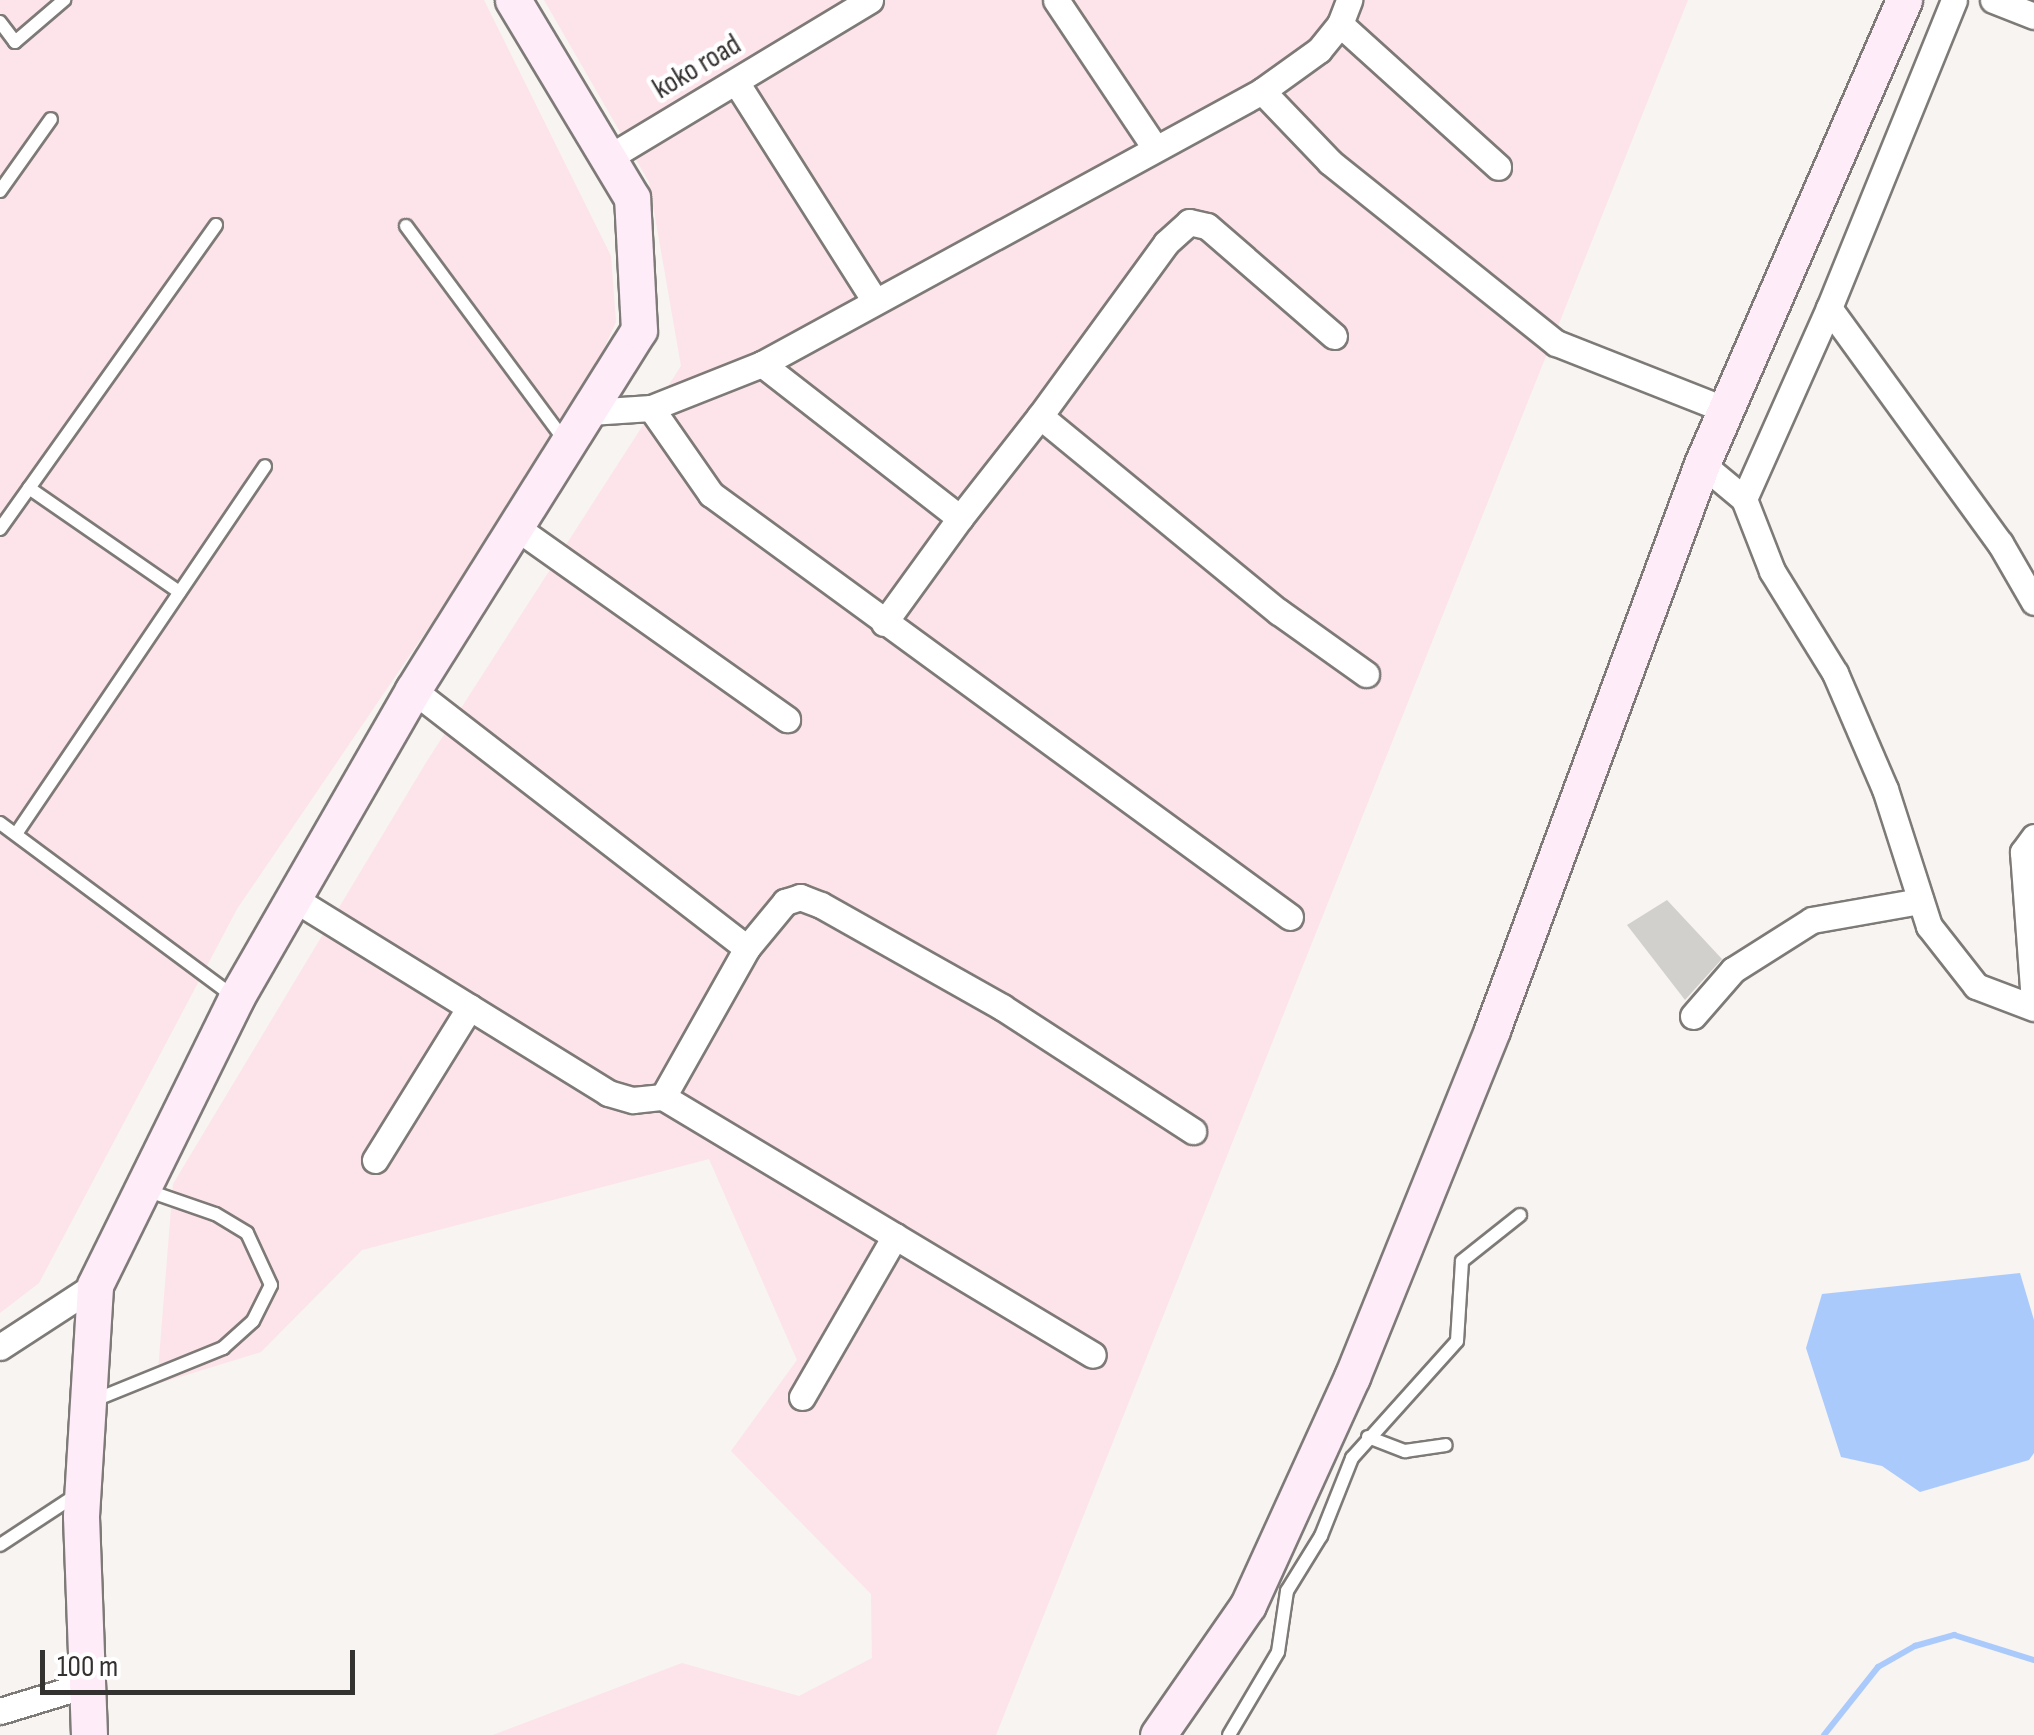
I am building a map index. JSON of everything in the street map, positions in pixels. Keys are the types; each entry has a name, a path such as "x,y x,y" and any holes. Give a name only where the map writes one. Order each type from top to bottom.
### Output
{"main road":[{"path":"1158,1735 1248,1605 1352,1377 1499,1012 1702,464 1904,0"},
{"path":"90,1735 82,1490 95,1285 236,998 414,690 639,330 632,198 517,2"}],"street":[{"path":"1056,0 1155,148"},
{"path":"1744,500 1829,308 1954,0"},
{"path":"1993,0 2034,16"},
{"name":"koko road","path":"608,158 867,1"},
{"path":"590,412 651,408 762,364 1262,91 1318,50 1344,12 1498,168"},
{"path":"736,82 875,302"},
{"path":"1262,91 1330,162 1556,342 1726,410"},
{"path":"884,623 1166,243 1189,222 1206,226 1334,336"},
{"path":"1829,308 2000,543 2034,602"},
{"path":"762,364 960,518"},
{"path":"651,408 711,494 1290,917"},
{"path":"1040,416 1279,612 1366,674"},
{"path":"1702,464 1744,500 1772,571 1842,689 1885,789 1929,926 1976,986 2034,1005 2023,852 2034,837"},
{"path":"517,528 787,718"},
{"path":"414,690 747,948"},
{"path":"296,900 608,1093 633,1100 663,1097 1093,1355"},
{"path":"663,1097 747,948 784,902 811,901 1002,1006 1193,1131"},
{"path":"1694,1016 1734,970 1812,920 1920,901"},
{"path":"376,1160 470,1006"},
{"path":"802,1397 895,1236"},
{"path":"0,1348 95,1285"},
{"path":"0,1711 88,1684"}],"lane":[{"path":"0,22 15,42 64,0"},
{"path":"0,191 51,120"},
{"path":"0,529 216,224"},
{"path":"406,226 568,446"},
{"path":"16,834 265,466"},
{"path":"29,488 180,592"},
{"path":"0,822 236,998"},
{"path":"86,1404 223,1348 253,1321 271,1285 247,1233 215,1214 140,1188"},
{"path":"1230,1735 1278,1652 1287,1592 1368,1437 1431,1376 1456,1341 1462,1262 1520,1215"},
{"path":"1368,1437 1405,1452 1446,1445"},
{"path":"0,1546 82,1490"}],"shaded area":[{"path":"0,0 484,0 611,256 616,322 574,414 237,909 39,1283 0,1313"},
{"path":"544,0 1688,0 996,1735 493,1735 682,1663 799,1696 872,1658 871,1594 731,1451 797,1360 709,1159 362,1250 261,1352 157,1384 173,1184 427,761 681,366 649,182"}],"water":[{"path":"2020,1273 2034,1320 2034,1453 2029,1460 1920,1492 1882,1466 1841,1457 1806,1348 1822,1294"}],"building":[{"path":"1667,900 1722,959 1685,1000 1627,925"}],"waterway":[{"path":"1824,1735 1878,1667 1915,1646 1954,1635 2034,1660"}]}
